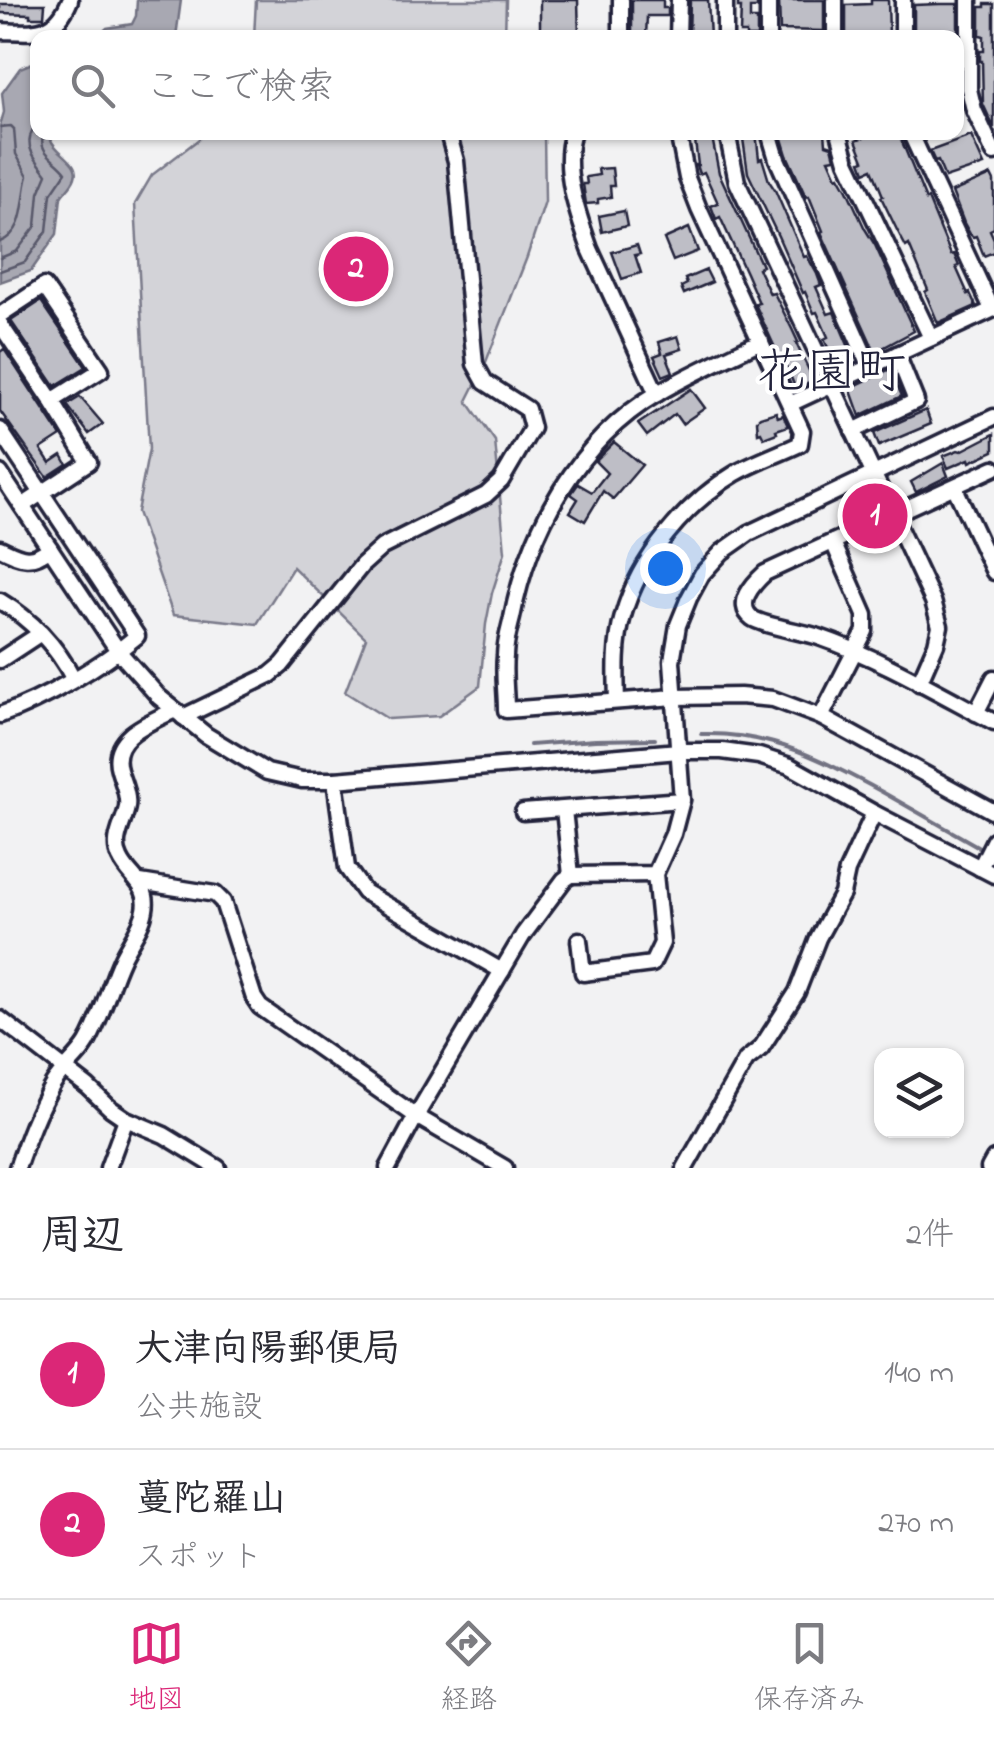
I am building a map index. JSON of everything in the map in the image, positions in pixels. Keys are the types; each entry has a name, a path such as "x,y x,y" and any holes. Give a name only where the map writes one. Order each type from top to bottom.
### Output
{"street":[{"path":"40,30 64,16 70,0"},
{"path":"621,30 622,0"},
{"path":"678,30 679,0"},
{"path":"725,0 725,30"},
{"path":"768,0 768,30"},
{"path":"835,0 835,30"},
{"path":"903,0 903,30"},
{"path":"964,74 969,0"},
{"path":"0,31 30,32"},
{"path":"964,91 994,153"},
{"path":"17,1168 34,1120 55,1081 85,1046 144,915 145,894 120,858 116,843 127,799 117,762 118,749 128,736 151,722 270,675 362,564 382,547 486,495 501,481 532,428 527,409 485,382 475,364 456,161 450,140"},
{"path":"570,140 570,173 590,250 657,394"},
{"path":"617,701 616,662 623,616 636,583 659,545 678,518 707,493 738,472 800,444 802,432 698,209 686,178 679,140"},
{"path":"729,140 737,182 933,602 940,626 918,682"},
{"path":"771,140 870,368"},
{"path":"841,140 847,161 931,338"},
{"path":"790,404 993,309 914,140"},
{"path":"0,315 44,286 101,370 52,401"},
{"path":"0,324 90,462 22,506"},
{"path":"760,341 657,394 605,435 580,463 547,512 529,550 504,655 506,710 674,696 773,699 821,716 994,812"},
{"path":"853,431 916,400 897,354"},
{"path":"579,940 583,974 652,964 662,943 655,874 673,834 682,800 672,661 678,625 702,574 722,552 749,533 994,416"},
{"path":"0,430 137,636 118,652 26,706 0,715"},
{"path":"994,468 765,573 751,585 746,598 746,610 752,618 820,637 994,722"},
{"path":"0,472 118,652 179,714 267,772 302,780 336,780 679,751 722,751 790,766 987,872 994,840"},
{"path":"955,488 994,572"},
{"path":"821,716 865,630 864,615 833,542"},
{"path":"0,548 22,559 39,557 50,548"},
{"path":"0,601 19,612 41,633 62,656 73,678"},
{"path":"0,660 41,633"},
{"path":"976,713 994,678"},
{"path":"336,780 347,868 364,892 502,971"},
{"path":"523,812 682,800"},
{"path":"564,810 571,875"},
{"path":"685,1168 746,1060 762,1048 797,992 874,813"},
{"path":"388,1168 523,935 564,880 571,875 655,874"},
{"path":"140,882 215,894 223,902 260,1007 416,1116 505,1168"},
{"path":"0,1019 110,1108 218,1168"},
{"path":"108,1168 126,1118"},
{"path":"988,1168 994,1159"}],"shaded area":[{"path":"256,0 506,0 505,30 254,30"},
{"path":"198,140 544,140 545,202 484,367 467,401 495,441 505,552 486,624 480,686 439,716 388,719 345,692 366,638 293,567 257,624 173,615 137,512 149,449 135,204 152,175"}],"water":[{"path":"137,0 181,0 177,30 105,30 132,24"},
{"path":"30,64 30,140 51,140 73,165 75,176 61,197 57,234 31,271 0,282 2,93 20,68"}],"building":[{"path":"540,0 578,0 579,30 540,30"},
{"path":"632,0 663,0 668,16 647,16 646,30 632,30"},
{"path":"690,0 708,0 710,30 689,30"},
{"path":"738,0 757,0 757,8 750,8 750,19 757,19 757,30 740,30"},
{"path":"779,0 824,0 824,30 780,30"},
{"path":"871,0 888,0 889,30 846,30 846,5 871,4"},
{"path":"0,4 45,4 44,17 0,13"},
{"path":"958,4 958,30 914,30 914,5"},
{"path":"994,4 994,128 983,104 980,51 984,51 984,36 980,35 980,7"},
{"path":"971,136 984,165 945,178 930,151"},
{"path":"713,140 719,173 762,266 758,268 792,329 814,381 796,389 782,363 755,304 759,303 746,273 720,217 716,219 711,206 718,203 704,172 699,174 695,141 691,141"},
{"path":"743,140 757,140 759,159 762,158 804,257 817,274 821,285 816,287 828,314 834,312 848,345 852,358 838,369 817,312 814,313 803,293 748,173"},
{"path":"782,140 826,140 832,146 835,158 829,159 875,245 914,331 875,352 809,196 806,197"},
{"path":"856,140 901,140 976,306 938,323 909,245 906,247 897,230 872,169 865,172 861,161 864,160"},
{"path":"612,168 611,197 586,204 586,177 599,175 598,169"},
{"path":"991,175 994,228 990,230 994,252 984,256 976,236 970,234 964,223 952,192"},
{"path":"624,211 627,226 602,232 599,216"},
{"path":"689,228 698,251 673,261 664,239"},
{"path":"637,245 640,254 635,255 641,273 622,279 612,252"},
{"path":"706,270 712,282 684,294 681,287 687,284 685,279"},
{"path":"41,301 86,367 55,386 11,321"},
{"path":"678,336 682,349 666,354 673,372 663,376 654,356 662,353 659,342"},
{"path":"4,349 61,436 41,449 50,463 62,455 67,464 47,477 0,411 0,352"},
{"path":"890,369 902,396 860,416 850,388"},
{"path":"691,389 705,408 682,424 675,414 647,436 638,424"},
{"path":"80,397 103,424 89,434 67,405"},
{"path":"926,410 931,424 879,446 874,433"},
{"path":"776,412 778,417 783,415 788,426 764,438 758,433 757,420"},
{"path":"994,434 994,451 948,468 943,456"},
{"path":"614,442 642,465 613,499 603,491 585,521 570,512 578,499 571,494 578,484 592,492 607,473 595,461"},
{"path":"943,463 948,476 916,492 911,482"}],"waterway":[{"path":"701,734 751,738 796,750 862,781 979,847"},
{"path":"530,745 655,739"}],"place":[{"name":"蔓陀羅山","path":"356,269"},
{"name":"大津向陽郵便局","path":"875,516"}],"district":[{"name":"花園町","path":"831,369"}]}
